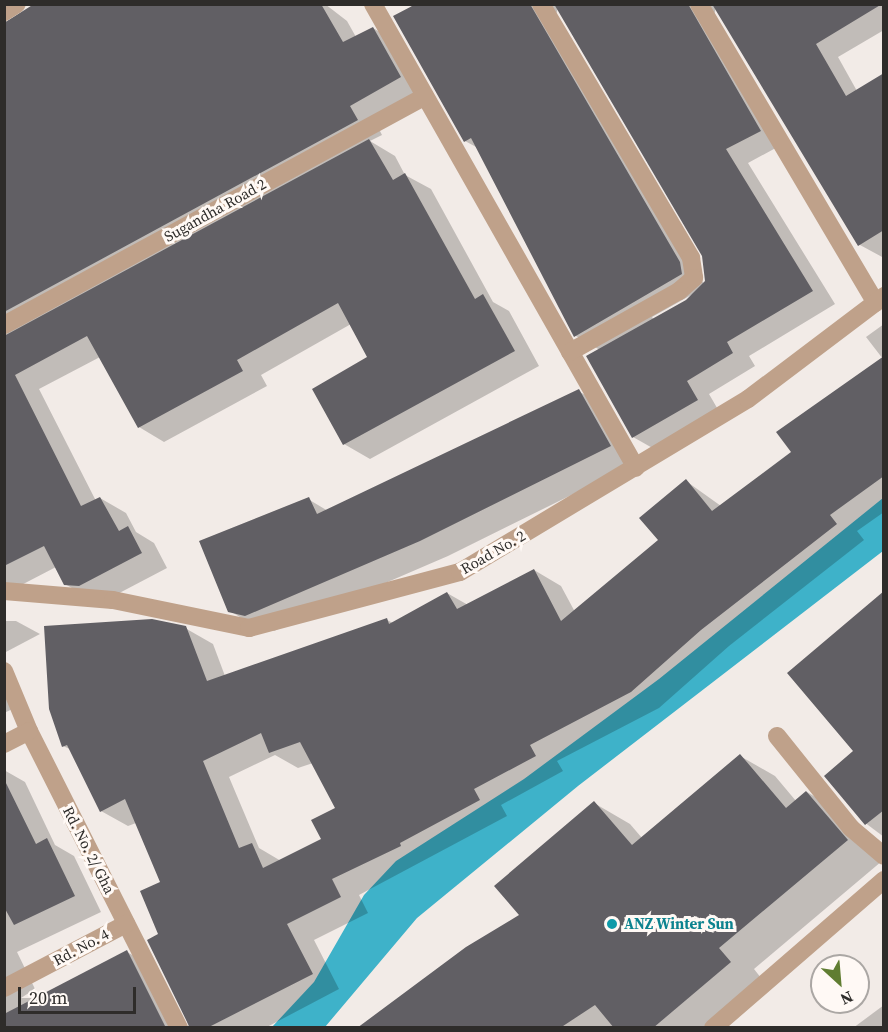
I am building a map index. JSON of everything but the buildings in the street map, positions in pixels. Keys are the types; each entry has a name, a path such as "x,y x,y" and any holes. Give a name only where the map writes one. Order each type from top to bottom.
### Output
{"street":[{"path":"4,12 17,4"},
{"path":"373,4 636,468"},
{"path":"541,4 691,258 694,278 679,291 570,352"},
{"path":"699,4 880,300"},
{"name":"Sugandha Road 2","path":"4,325 425,96"},
{"name":"Road No. 2","path":"4,591 113,600 249,628 460,572 748,399 880,300"},
{"name":"Rd. No. 2/ Gha","path":"4,671 29,731 179,1028"},
{"path":"4,744 29,731"},
{"path":"777,736 851,828 884,856"},
{"path":"713,1028 884,880"},
{"name":"Rd. No. 4","path":"4,988 126,924"}],"water":[{"path":"883,498 883,551 578,786 417,918 325,1027 272,1027 314,982 364,895 396,861 524,779 659,679"}],"place":[{"name":"ANZ Winter Sun","path":"612,924"}]}
